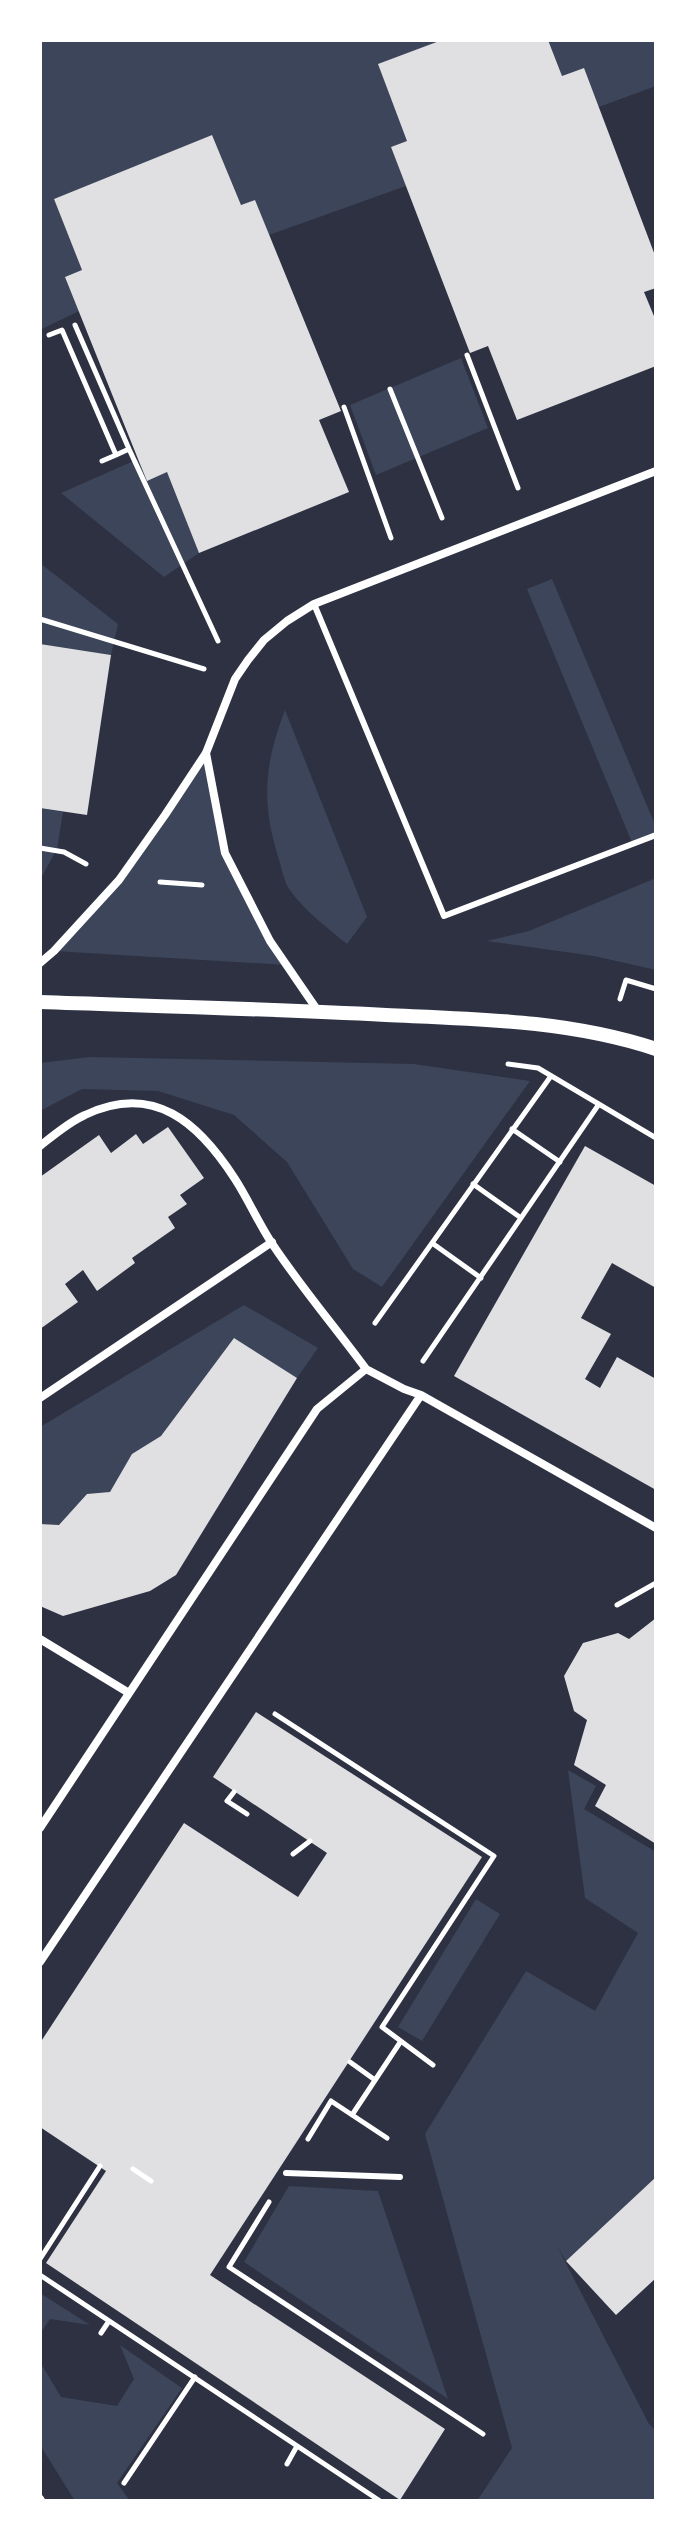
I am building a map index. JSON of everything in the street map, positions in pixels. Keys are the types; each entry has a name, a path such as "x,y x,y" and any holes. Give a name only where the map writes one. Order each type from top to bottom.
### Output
{"street":[{"path":"40,963 119,880 206,753 235,679 264,640 287,621 314,604 656,471"},
{"path":"206,753 225,853 270,941 318,1012"},
{"path":"40,1002 538,1023 610,1036 656,1049"},
{"path":"40,1146 83,1116 109,1105 138,1103 166,1108 189,1123 219,1156 272,1242 366,1369 421,1395 656,1528"},
{"path":"40,1398 272,1242"},
{"path":"40,1828 317,1409 366,1369"},
{"path":"40,1962 421,1395"},
{"path":"40,1639 129,1693"}],"lane":[{"path":"314,604 444,916 656,835"},
{"path":"286,2173 400,2177"}],"path":[{"path":"75,325 235,679"},
{"path":"49,335 62,330 116,455"},
{"path":"467,355 530,521"},
{"path":"390,389 454,549"},
{"path":"344,407 403,570"},
{"path":"102,461 129,449"},
{"path":"40,619 235,679"},
{"path":"40,848 64,852 119,880 243,887"},
{"path":"507,1064 538,1068 656,1138"},
{"path":"354,1352 551,1076"},
{"path":"404,1389 599,1104"},
{"path":"512,1129 560,1162"},
{"path":"473,1184 521,1219"},
{"path":"432,1243 481,1278"},
{"path":"617,1605 656,1583"},
{"path":"275,1714 494,1856 382,2027 433,2065"},
{"path":"355,1775 359,1767"},
{"path":"234,1792 227,1801 247,1814"},
{"path":"293,1854 310,1841"},
{"path":"352,2115 401,2041"},
{"path":"350,2062 375,2080"},
{"path":"387,2138 331,2101 229,2267 483,2434"},
{"path":"40,2259 100,2166"},
{"path":"133,2169 151,2181"},
{"path":"40,2275 380,2501"},
{"path":"101,2333 109,2321"},
{"path":"124,2483 195,2377"},
{"path":"287,2464 297,2446"}],"shaded area":[{"path":"40,40 442,40 407,141 391,147 406,186 269,235 255,200 241,205 212,135 54,199 82,270 79,311 40,330"},
{"path":"548,40 656,40 656,86 599,107 583,68 562,76"},
{"path":"461,358 488,428 376,475 350,405"},
{"path":"138,459 148,480 167,472 199,553 164,577 61,493"},
{"path":"40,563 118,624 111,655 40,644"},
{"path":"552,579 656,827 656,835 633,845 527,589"},
{"path":"285,710 367,917 347,944 289,889 273,839 267,784 273,749"},
{"path":"206,753 225,853 287,965 54,951 119,880"},
{"path":"40,808 63,812 57,849 40,880"},
{"path":"656,878 656,970 594,956 487,941 529,931"},
{"path":"90,1057 414,1064 530,1081 382,1287 353,1269 287,1162 234,1115 158,1091 82,1089 40,1111 40,1063"},
{"path":"244,1305 318,1348 297,1378 234,1338 161,1436 110,1492 59,1525 40,1524 40,1427"},
{"path":"568,1770 596,1786 584,1809 656,1852 656,2177 566,2261 557,2246 649,2424 656,2431 656,2501 477,2501 512,2448 425,2134 526,1971 595,2011 638,1933 585,1898"},
{"path":"476,1899 500,1914 422,2041 398,2027"},
{"path":"289,2186 378,2191 448,2399 244,2262"},
{"path":"40,2293 90,2325 50,2319 40,2334"},
{"path":"120,2345 182,2388 117,2483 130,2501 75,2501 40,2445 40,2362 61,2397 117,2406 134,2379"}],"building":[{"path":"442,40 548,40 562,76 584,68 656,258 656,288 644,292 656,321 656,366 517,420 488,346 470,353 391,147 407,141 378,64"},
{"path":"212,135 241,205 255,200 341,411 319,420 349,492 199,553 167,472 147,481 65,277 82,270 54,199"},
{"path":"40,644 111,655 87,815 40,808"},
{"path":"168,1127 204,1178 180,1195 187,1204 168,1217 175,1228 132,1258 135,1263 97,1291 83,1270 65,1284 78,1302 40,1329 40,1177 99,1135 111,1153 136,1134 143,1144"},
{"path":"585,1146 656,1186 656,1288 612,1263 581,1318 611,1334 585,1379 600,1388 617,1357 656,1379 656,1490 454,1376"},
{"path":"234,1338 297,1378 176,1575 150,1591 63,1616 40,1606 40,1524 59,1525 87,1494 110,1492 132,1454 161,1436"},
{"path":"656,1618 656,1844 595,1806 606,1785 574,1765 587,1720 574,1711 564,1676 583,1643 618,1633 629,1639"},
{"path":"256,1712 482,1857 210,2275 445,2429 400,2500 46,2263 106,2171 40,2127 40,2043 184,1823 298,1897 327,1853 213,1777"},
{"path":"656,2177 656,2278 616,2315 566,2261"}]}
